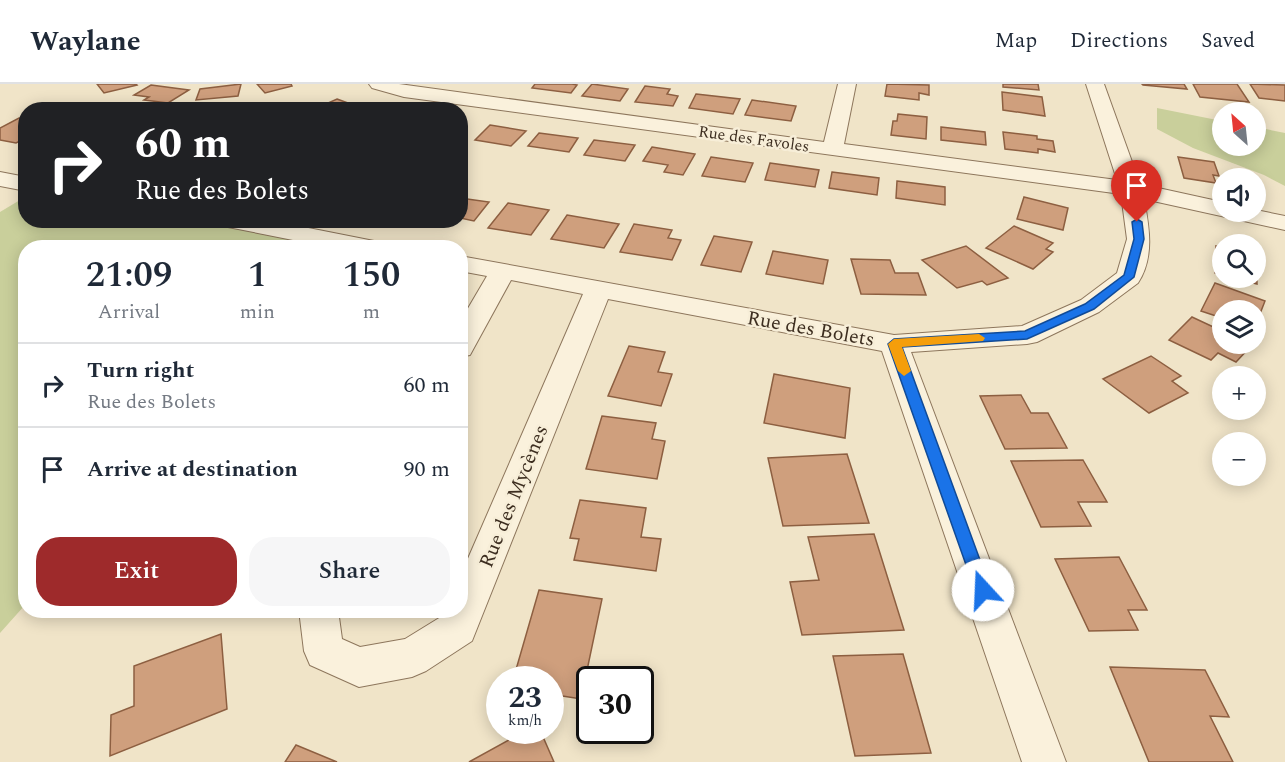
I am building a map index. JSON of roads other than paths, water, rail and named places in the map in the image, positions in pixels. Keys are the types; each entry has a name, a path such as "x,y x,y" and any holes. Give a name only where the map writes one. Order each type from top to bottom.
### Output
{"street":[{"name":"Rue des Favoles","path":"378,84 416,92 1131,189 1212,207"},
{"path":"833,149 847,84"},
{"name":"Rue des Bolets","path":"468,264 894,344 1027,334 1090,306 1129,277 1139,239 1131,189 1095,84"},
{"path":"0,179 18,182"},
{"path":"1266,219 1285,223"},
{"path":"270,228 332,240"},
{"path":"468,334 503,271"},
{"name":"Rue des Mycènes","path":"468,604 598,290"},
{"path":"894,344 1044,762"},
{"name":"Rue des Mycènes","path":"319,618 324,651 359,667 412,657 458,628 462,618"}]}
